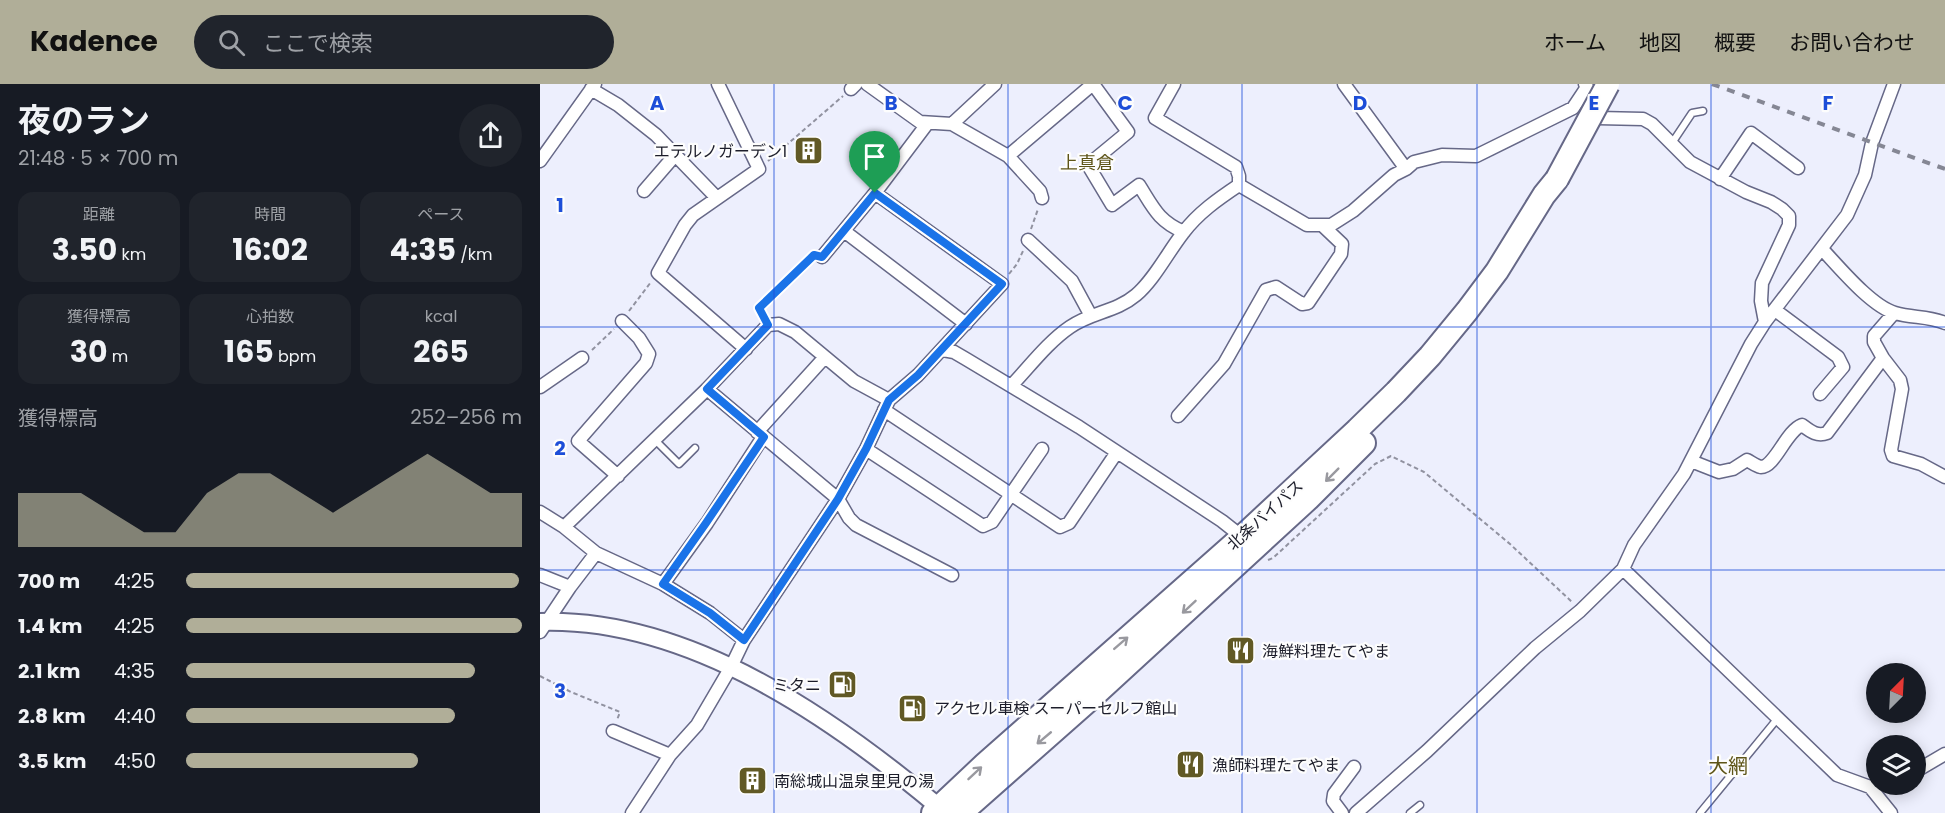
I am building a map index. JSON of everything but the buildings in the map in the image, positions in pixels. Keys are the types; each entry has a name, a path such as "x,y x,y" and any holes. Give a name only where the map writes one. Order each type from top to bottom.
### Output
{"highway":[{"name":"北条バイパス","path":"961,813 1257,547 1368,438 1481,304 1549,198 1608,84"},
{"name":"北条バイパス","path":"939,811 993,756 1257,547"}],"street":[{"path":"718,84 759,169 693,215 658,273 746,350"},
{"path":"867,84 920,122 952,124 1008,156 1040,192 1042,198"},
{"path":"952,124 981,88 995,84"},
{"path":"1008,156 1093,84 1128,132 1088,165 1099,185 1112,205 1139,185 1159,216 1170,226 1184,231"},
{"path":"1174,84 1155,118 1236,167 1239,185"},
{"path":"1344,84 1406,169"},
{"path":"1239,185 1307,225 1331,225 1353,211 1394,175 1414,162 1442,155 1476,156 1573,108 1587,87 1585,84"},
{"path":"1356,813 1427,751 1535,648 1623,569 1634,545 1684,474 1751,344 1765,322 1847,216 1864,175 1872,143 1894,84"},
{"path":"540,161 590,86 648,129 676,154 716,197"},
{"path":"1573,108 1598,118 1643,119 1652,124 1690,162 1720,179 1772,202 1789,216 1789,225 1762,283 1761,301 1765,322"},
{"path":"822,257 875,193 927,124"},
{"path":"1720,179 1751,133 1798,168"},
{"path":"644,191 676,154"},
{"path":"1012,385 1052,342 1070,327 1090,316 1121,306 1138,293 1184,231 1205,209 1239,185"},
{"path":"632,813 670,755 697,725 731,668 744,640 838,499 866,449 886,405 943,350 1002,284 875,193"},
{"path":"1178,416 1224,364 1266,290 1276,287 1302,304 1308,303 1341,254 1342,244 1322,225"},
{"path":"844,231 966,324"},
{"path":"1028,240 1072,281 1090,316"},
{"path":"1822,249 1852,282 1879,305 1893,313 1939,321 1945,312"},
{"path":"1775,310 1839,357 1843,367 1820,394"},
{"path":"1893,313 1875,336 1874,342 1900,380 1902,389 1891,450 1893,456 1921,464 1944,476"},
{"path":"618,476 578,441 646,363 649,354 639,338 622,321"},
{"path":"564,527 707,389 768,325 779,324 795,332 886,405 1011,495 1060,527 1069,523 1117,452"},
{"path":"943,350 954,352 1012,385 1117,452 1257,547"},
{"path":"663,584 706,523 760,434 825,357"},
{"path":"540,387 582,358"},
{"path":"1691,461 1719,472 1733,469 1747,460 1764,467 1770,463 1795,428 1802,425 1811,432 1821,435 1827,433 1883,358"},
{"path":"707,389 838,499 856,525 952,575"},
{"path":"866,449 983,526 992,522 1042,449"},
{"path":"540,512 564,527 596,553 663,584 710,613 744,640"},
{"path":"542,626 596,553"},
{"path":"1623,569 1837,775 1851,782 1866,785"},
{"path":"540,575 570,587"},
{"path":"542,626 588,625 650,637 685,648 731,668 781,693 830,723 939,811"},
{"path":"613,731 670,755"},
{"path":"1926,765 1945,754"},
{"path":"1341,813 1332,801 1334,794 1354,767"},
{"path":"1880,795 1891,813"}],"lane":[{"path":"1671,143 1692,113 1702,111"},
{"path":"653,439 679,464 695,448"},
{"path":"1700,813 1778,717"},
{"path":"1410,813 1420,805"}],"path":[{"path":"759,169 854,86"},
{"path":"768,325 759,308 814,255 822,257"},
{"path":"582,358 622,321 658,273"},
{"path":"1257,547 1375,464 1391,456 1432,478 1510,544 1580,610"},
{"path":"540,676 571,692 620,711 613,731"}],"railway":[{"path":"1712,84 1945,169"}],"place":[{"name":"エテルノガーデン1","path":"808,151"},
{"name":"海鮮料理たてやま","path":"1241,651"},
{"name":"ミタニ","path":"842,685"},
{"name":"アクセル車検 スーパーセルフ館山","path":"913,708"},
{"name":"漁師料理たてやま","path":"1191,765"},
{"name":"南総城山温泉里見の湯","path":"753,781"}],"district":[{"name":"上真倉","path":"1087,162"},
{"name":"大網","path":"1728,766"}],"route":[{"path":"875,193 1002,284 943,350 889,400 866,449 838,499 744,640 710,613 663,584 764,437 707,389 768,325 759,308 814,255 822,257 875,193"}]}
